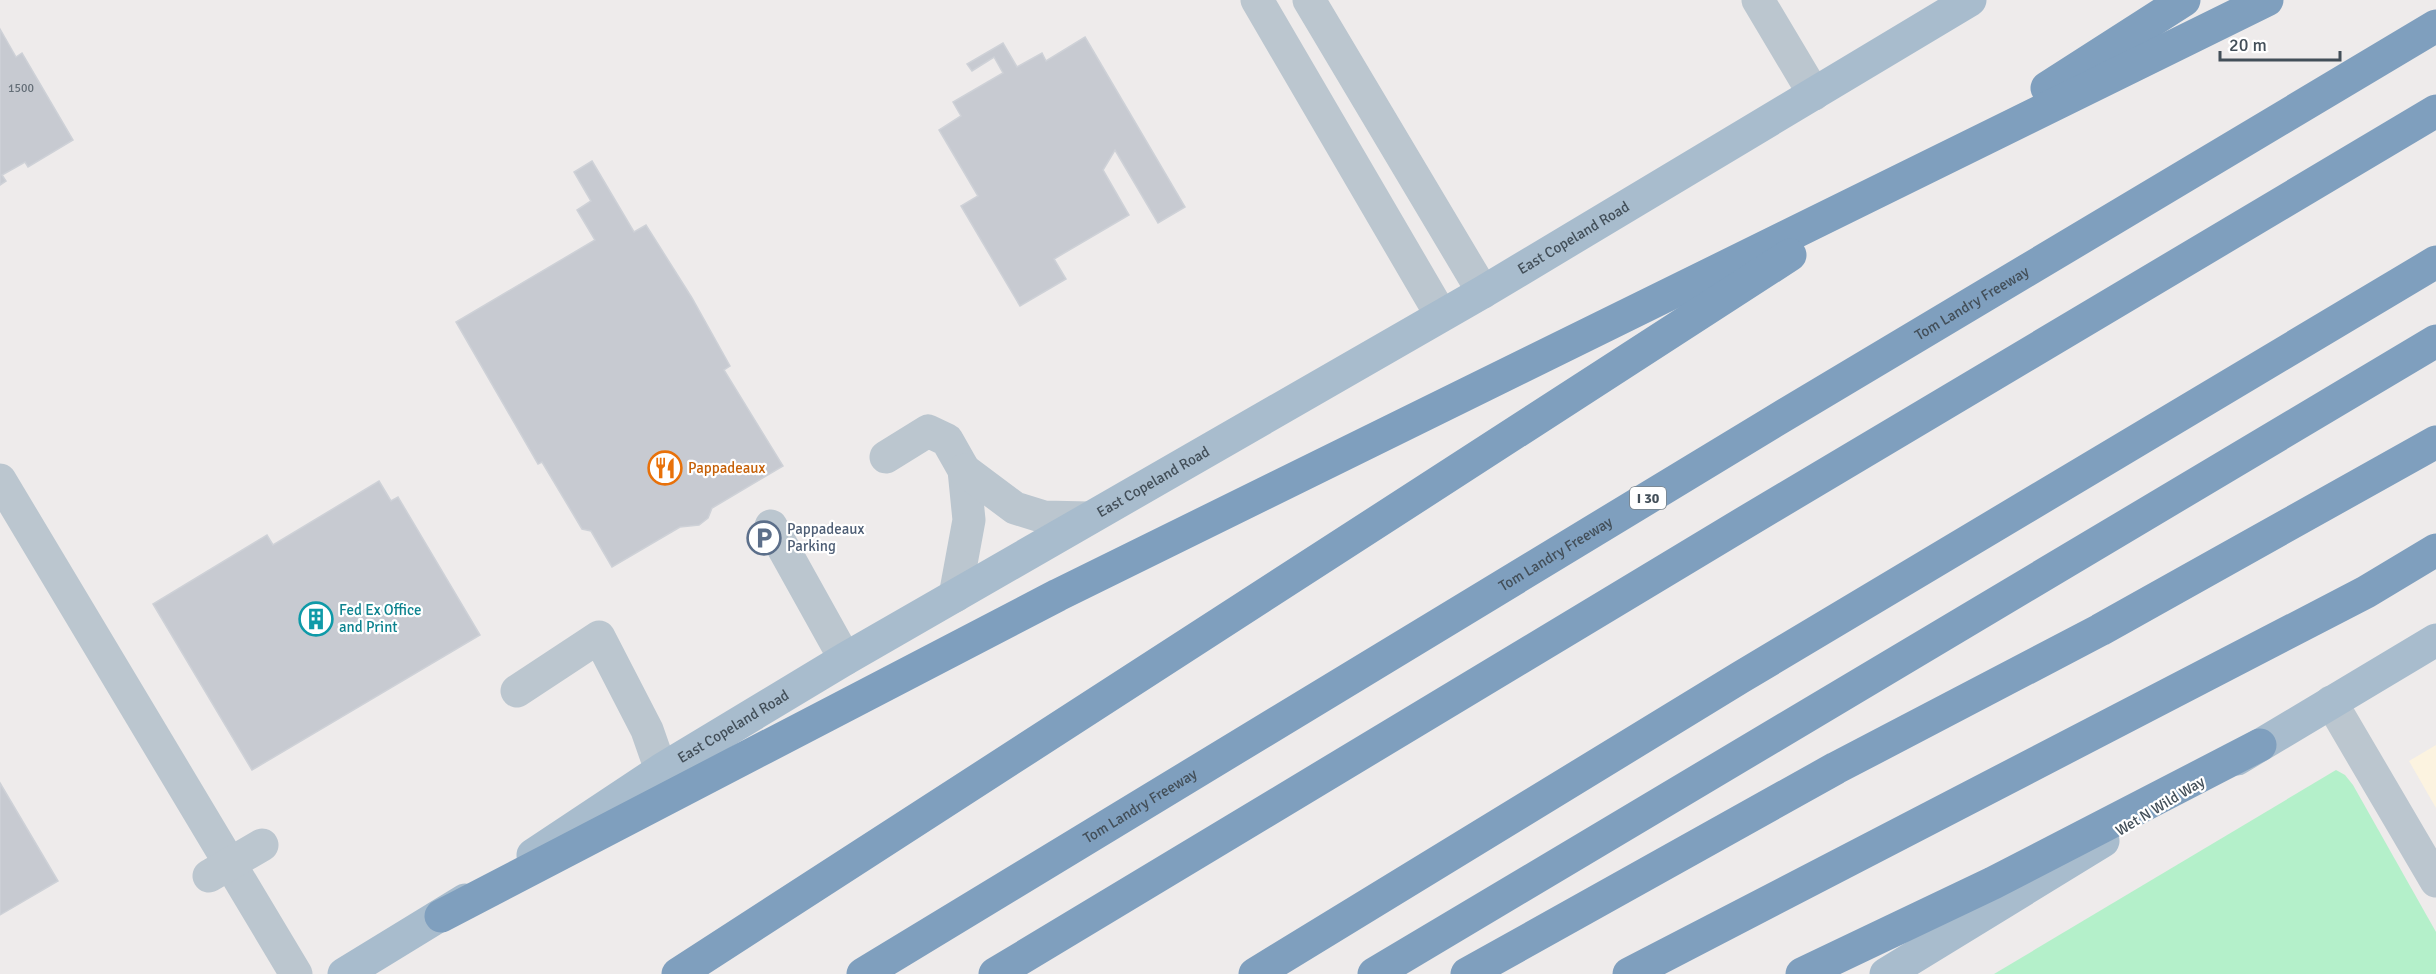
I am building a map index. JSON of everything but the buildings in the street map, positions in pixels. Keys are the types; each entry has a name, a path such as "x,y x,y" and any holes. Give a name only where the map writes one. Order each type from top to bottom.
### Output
{"highway":[{"path":"678,974 2184,0"},
{"path":"441,916 1058,595 2267,0"},
{"name":"Tom Landry Freeway","path":"863,974 1753,434 2436,26"},
{"path":"995,974 1744,523 2436,111"},
{"path":"1255,974 1741,676 2436,262"},
{"path":"1374,974 2436,340"},
{"path":"1467,974 1836,768 2100,630 2436,442"},
{"path":"1629,974 2366,592 2436,550"},
{"path":"1802,974 1993,883 2260,745"}],"main road":[{"name":"East Copeland Road","path":"344,974 441,916 661,770 845,659 1483,292 1970,0"},
{"name":"Wet N Wild Way","path":"1886,974 2436,640"}],"lane":[{"path":"1309,0 1483,292"},
{"path":"1758,0 1814,94"},
{"path":"1263,2 1441,315"},
{"path":"886,457 928,431 947,440 964,470 1015,508 1044,517 1089,518"},
{"path":"955,596 969,520 964,470"},
{"path":"0,480 220,870 296,974"},
{"path":"771,526 845,659"},
{"path":"517,690 599,637 647,730 661,770"},
{"path":"2331,702 2436,882"},
{"path":"220,870 262,845"}],"shaded area":[{"path":"2436,745 2436,808 2409,761"}],"green space":[{"path":"2336,770 2345,775 2353,785 2436,932 2436,974 1994,974"}],"place":[{"name":"Pappadeaux","path":"665,468"},
{"name":"Pappadeaux Parking","path":"764,538"},
{"name":"Fed Ex Office and Print","path":"316,619"}]}
